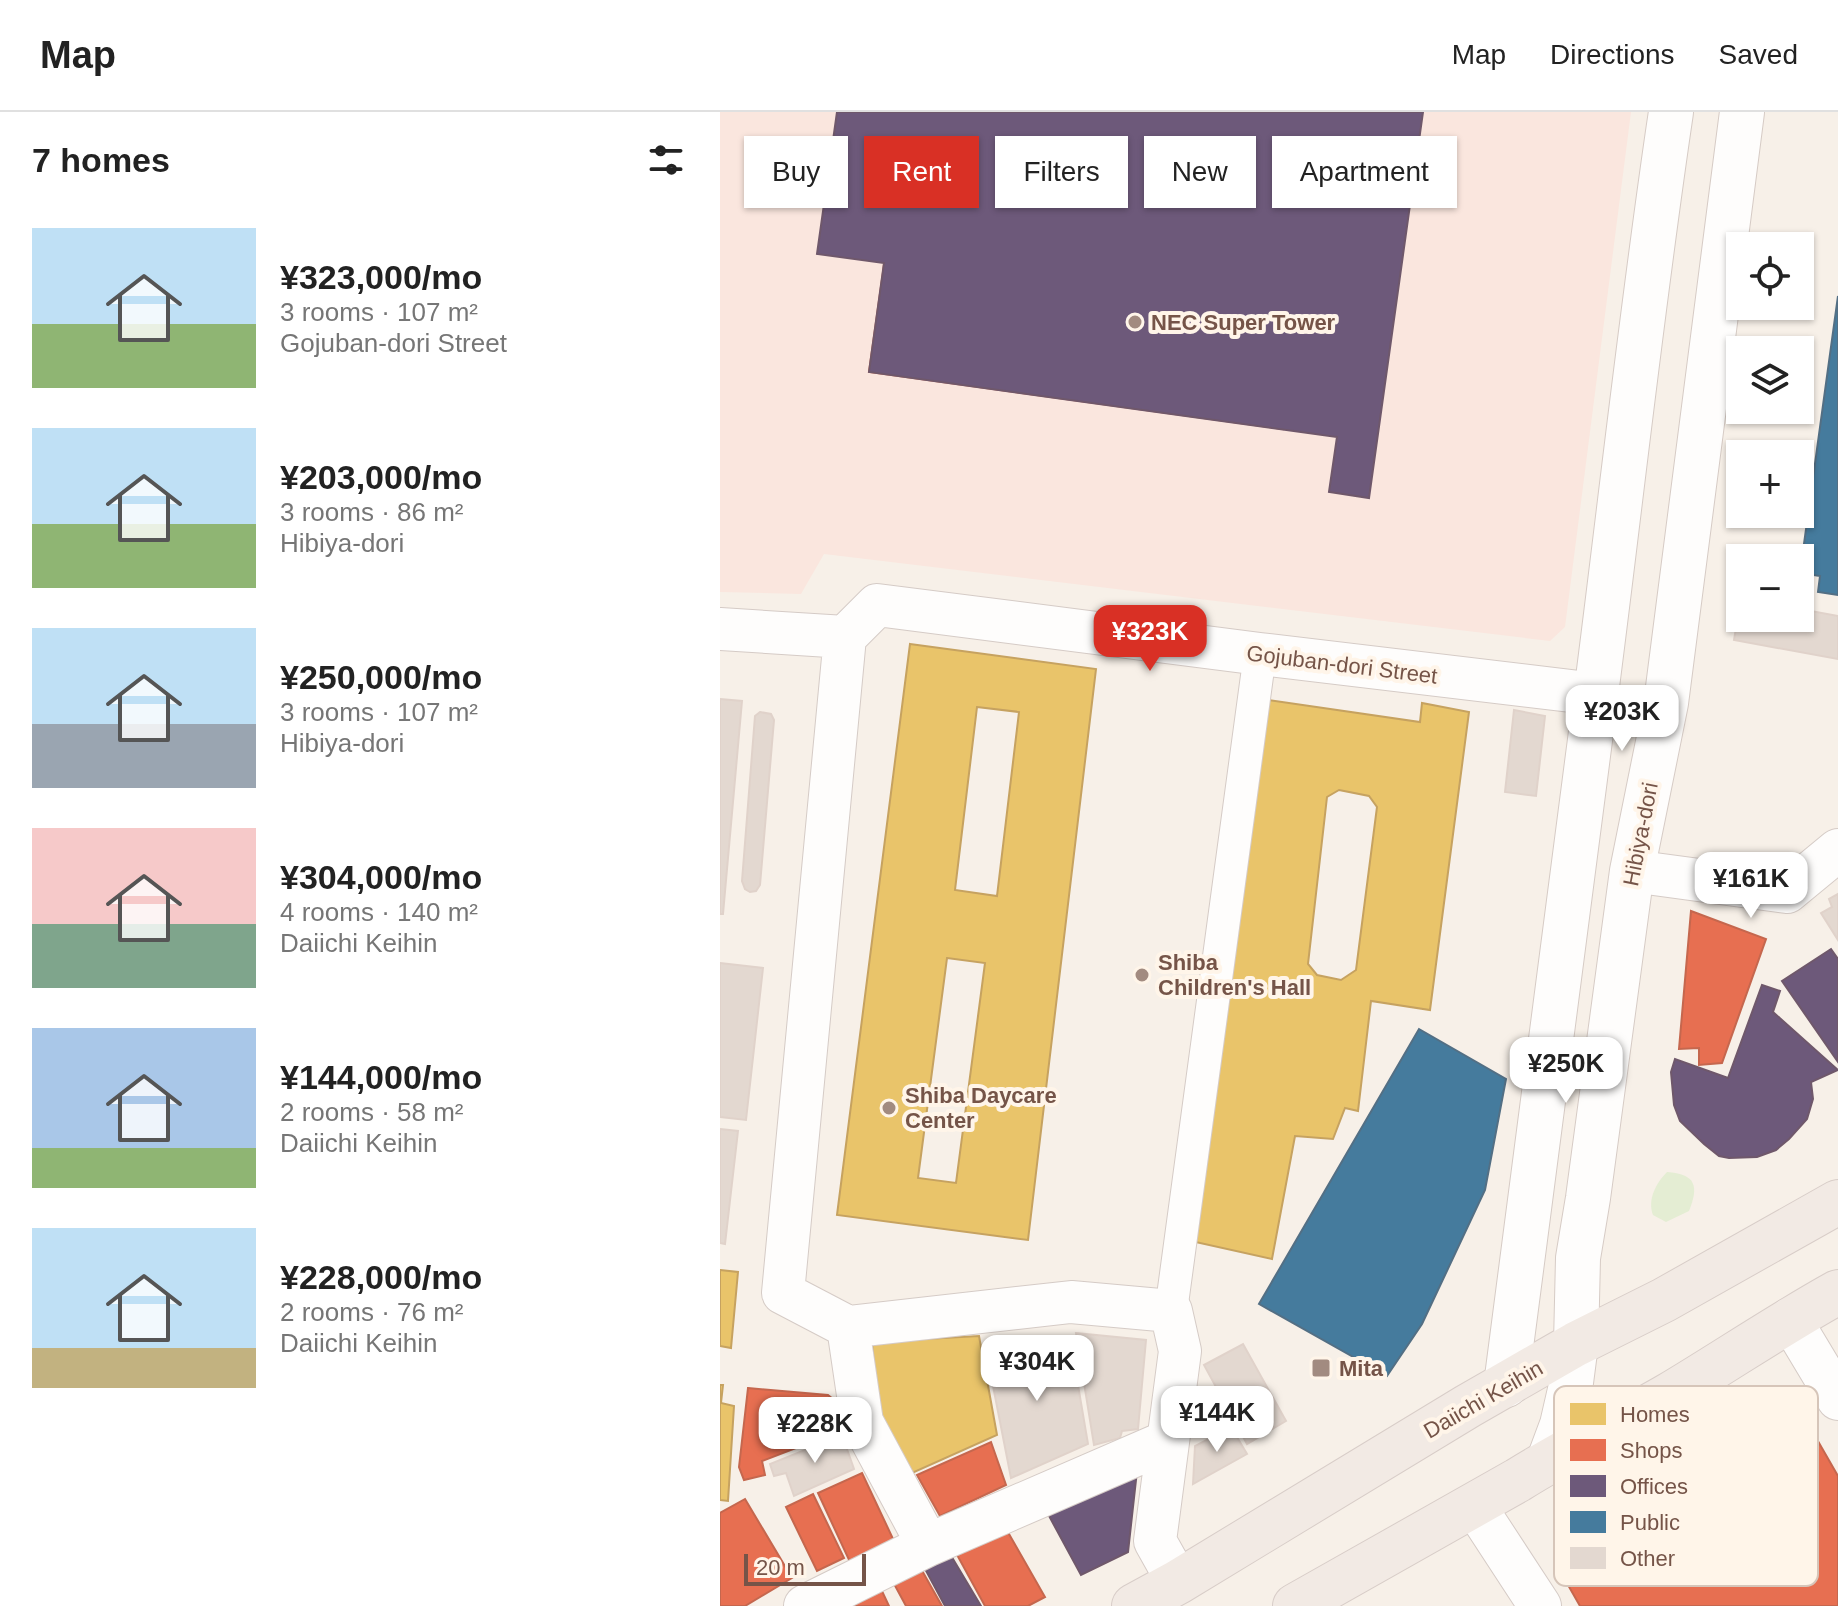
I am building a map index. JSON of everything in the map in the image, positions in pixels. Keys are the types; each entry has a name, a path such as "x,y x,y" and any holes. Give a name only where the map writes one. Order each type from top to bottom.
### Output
{"highway":[{"name":"Daiichi Keihin","path":"1134,1606 1576,1344 1664,1300 1838,1202"},
{"path":"1683,1386 1838,1292"},
{"path":"1295,1606 1554,1457"}],"main road":[{"path":"1506,1385 1637,355 1671,112"},
{"name":"Hibiya-dori","path":"1571,1386 1576,1344 1578,1258 1632,871 1666,703 1742,112"},
{"name":"Hibiya-dori","path":"1549,1460 1554,1447"}],"street":[{"name":"Gojuban-dori Street","path":"845,637 877,605 1596,694"},
{"path":"720,629 845,637 783,1293 848,1327 1071,1302 1171,1311"},
{"path":"1178,1582 1155,1541 1180,1351 1171,1311 1260,654"},
{"path":"1632,871 1787,892 1838,850"},
{"path":"1790,1319 1838,1399"},
{"path":"848,1327 862,1422 928,1545"},
{"path":"805,1606 928,1545 1168,1441"},
{"path":"1474,1505 1540,1606"}],"shaded area":[{"path":"720,112 1631,112 1565,627 1550,641 824,554 801,594 720,592"}],"green space":[{"path":"1667,1172 1689,1179 1693,1183 1694,1195 1689,1211 1666,1222 1653,1215 1651,1204 1656,1186"}],"building: Homes":[{"path":"910,644 1096,669 1028,1240 837,1215","holes":["977,707 1019,712 997,896 955,890","947,958 985,963 956,1183 918,1178"]},
{"path":"1262,699 1420,722 1422,703 1469,712 1430,1010 1371,1001 1358,1111 1345,1108 1333,1139 1295,1136 1272,1259 1191,1241","holes":["1339,790 1369,796 1377,807 1356,970 1341,980 1317,975 1308,964 1327,797"]},
{"path":"720,1270 738,1272 731,1348 720,1346"},
{"path":"979,1336 997,1435 912,1473 879,1418 872,1342"},
{"path":"720,1385 723,1385 721,1403 734,1406 728,1501 720,1500"}],"building: Shops":[{"path":"904,112 1325,112 1322,136 1272,136 1272,208 1312,208 1297,326 883,272 891,208 979,208 979,136 901,136"},
{"path":"883,272 1297,326 1283,429 869,372"},
{"path":"1691,911 1766,939 1722,1063 1699,1065 1699,1048 1679,1049"},
{"path":"748,1388 828,1395 833,1399 843,1430 762,1461 765,1475 744,1480 739,1467"},
{"path":"1818,1441 1838,1476 1838,1606 1580,1606 1569,1586 1818,1586"},
{"path":"991,1442 1006,1485 940,1516 917,1475"},
{"path":"862,1473 894,1541 850,1562 818,1493"},
{"path":"813,1494 844,1558 817,1571 786,1507"},
{"path":"745,1499 792,1578 745,1606 720,1606 720,1513"},
{"path":"1005,1527 1045,1597 1028,1606 985,1606 956,1553"},
{"path":"920,1567 942,1606 906,1606 893,1582"},
{"path":"881,1589 889,1606 842,1606"}],"building: Offices":[{"name":"NEC Super Tower","path":"837,112 1423,112 1420,136 1272,136 1272,208 1410,208 1369,498 1329,492 1337,437 869,372 884,263 817,254 823,208 848,208 848,136 834,136"},
{"path":"1831,949 1838,959 1838,1062 1782,981"},
{"path":"1762,985 1780,991 1773,1012 1838,1070 1811,1082 1813,1099 1807,1119 1776,1150 1757,1157 1719,1156 1680,1121 1674,1105 1671,1072 1675,1059 1728,1078"},
{"path":"1137,1471 1128,1552 1081,1575 1048,1514"},
{"path":"950,1554 981,1606 945,1606 924,1567"}],"building: Public":[{"path":"1838,296 1838,595 1818,592 1820,576 1814,575 1814,544 1804,544 1806,528 1814,528 1814,471"},
{"path":"1419,1029 1506,1079 1485,1190 1422,1324 1387,1376 1259,1304"}],"building: Other":[{"path":"1814,612 1838,616 1838,659 1734,640 1735,632 1814,632"},
{"path":"720,699 742,701 723,914 720,914"},
{"path":"1514,710 1545,716 1536,796 1505,792"},
{"path":"760,712 771,714 774,720 760,885 756,891 750,892 742,881 755,716"},
{"path":"1838,894 1838,940 1821,913 1832,907 1829,899"},
{"path":"720,963 763,968 746,1120 720,1117"},
{"path":"720,1129 738,1131 725,1244 720,1243"},
{"path":"1076,1333 1146,1340 1138,1429 1122,1431 1120,1438 1094,1445"},
{"path":"1070,1338 1088,1444 1011,1478 985,1345 1014,1344 1019,1370 1031,1368 1029,1343"},
{"path":"1243,1344 1286,1421 1247,1444 1204,1365"},
{"path":"1231,1427 1247,1454 1193,1484 1195,1446"},
{"path":"842,1435 854,1469 794,1496 786,1473 774,1476 770,1464"}],"place":[{"name":"NEC Super Tower","path":"1135,322"},
{"name":"Shiba Children's Hall","path":"1142,975"},
{"name":"Shiba Daycare Center","path":"889,1108"},
{"name":"Mita","path":"1321,1368"}]}
